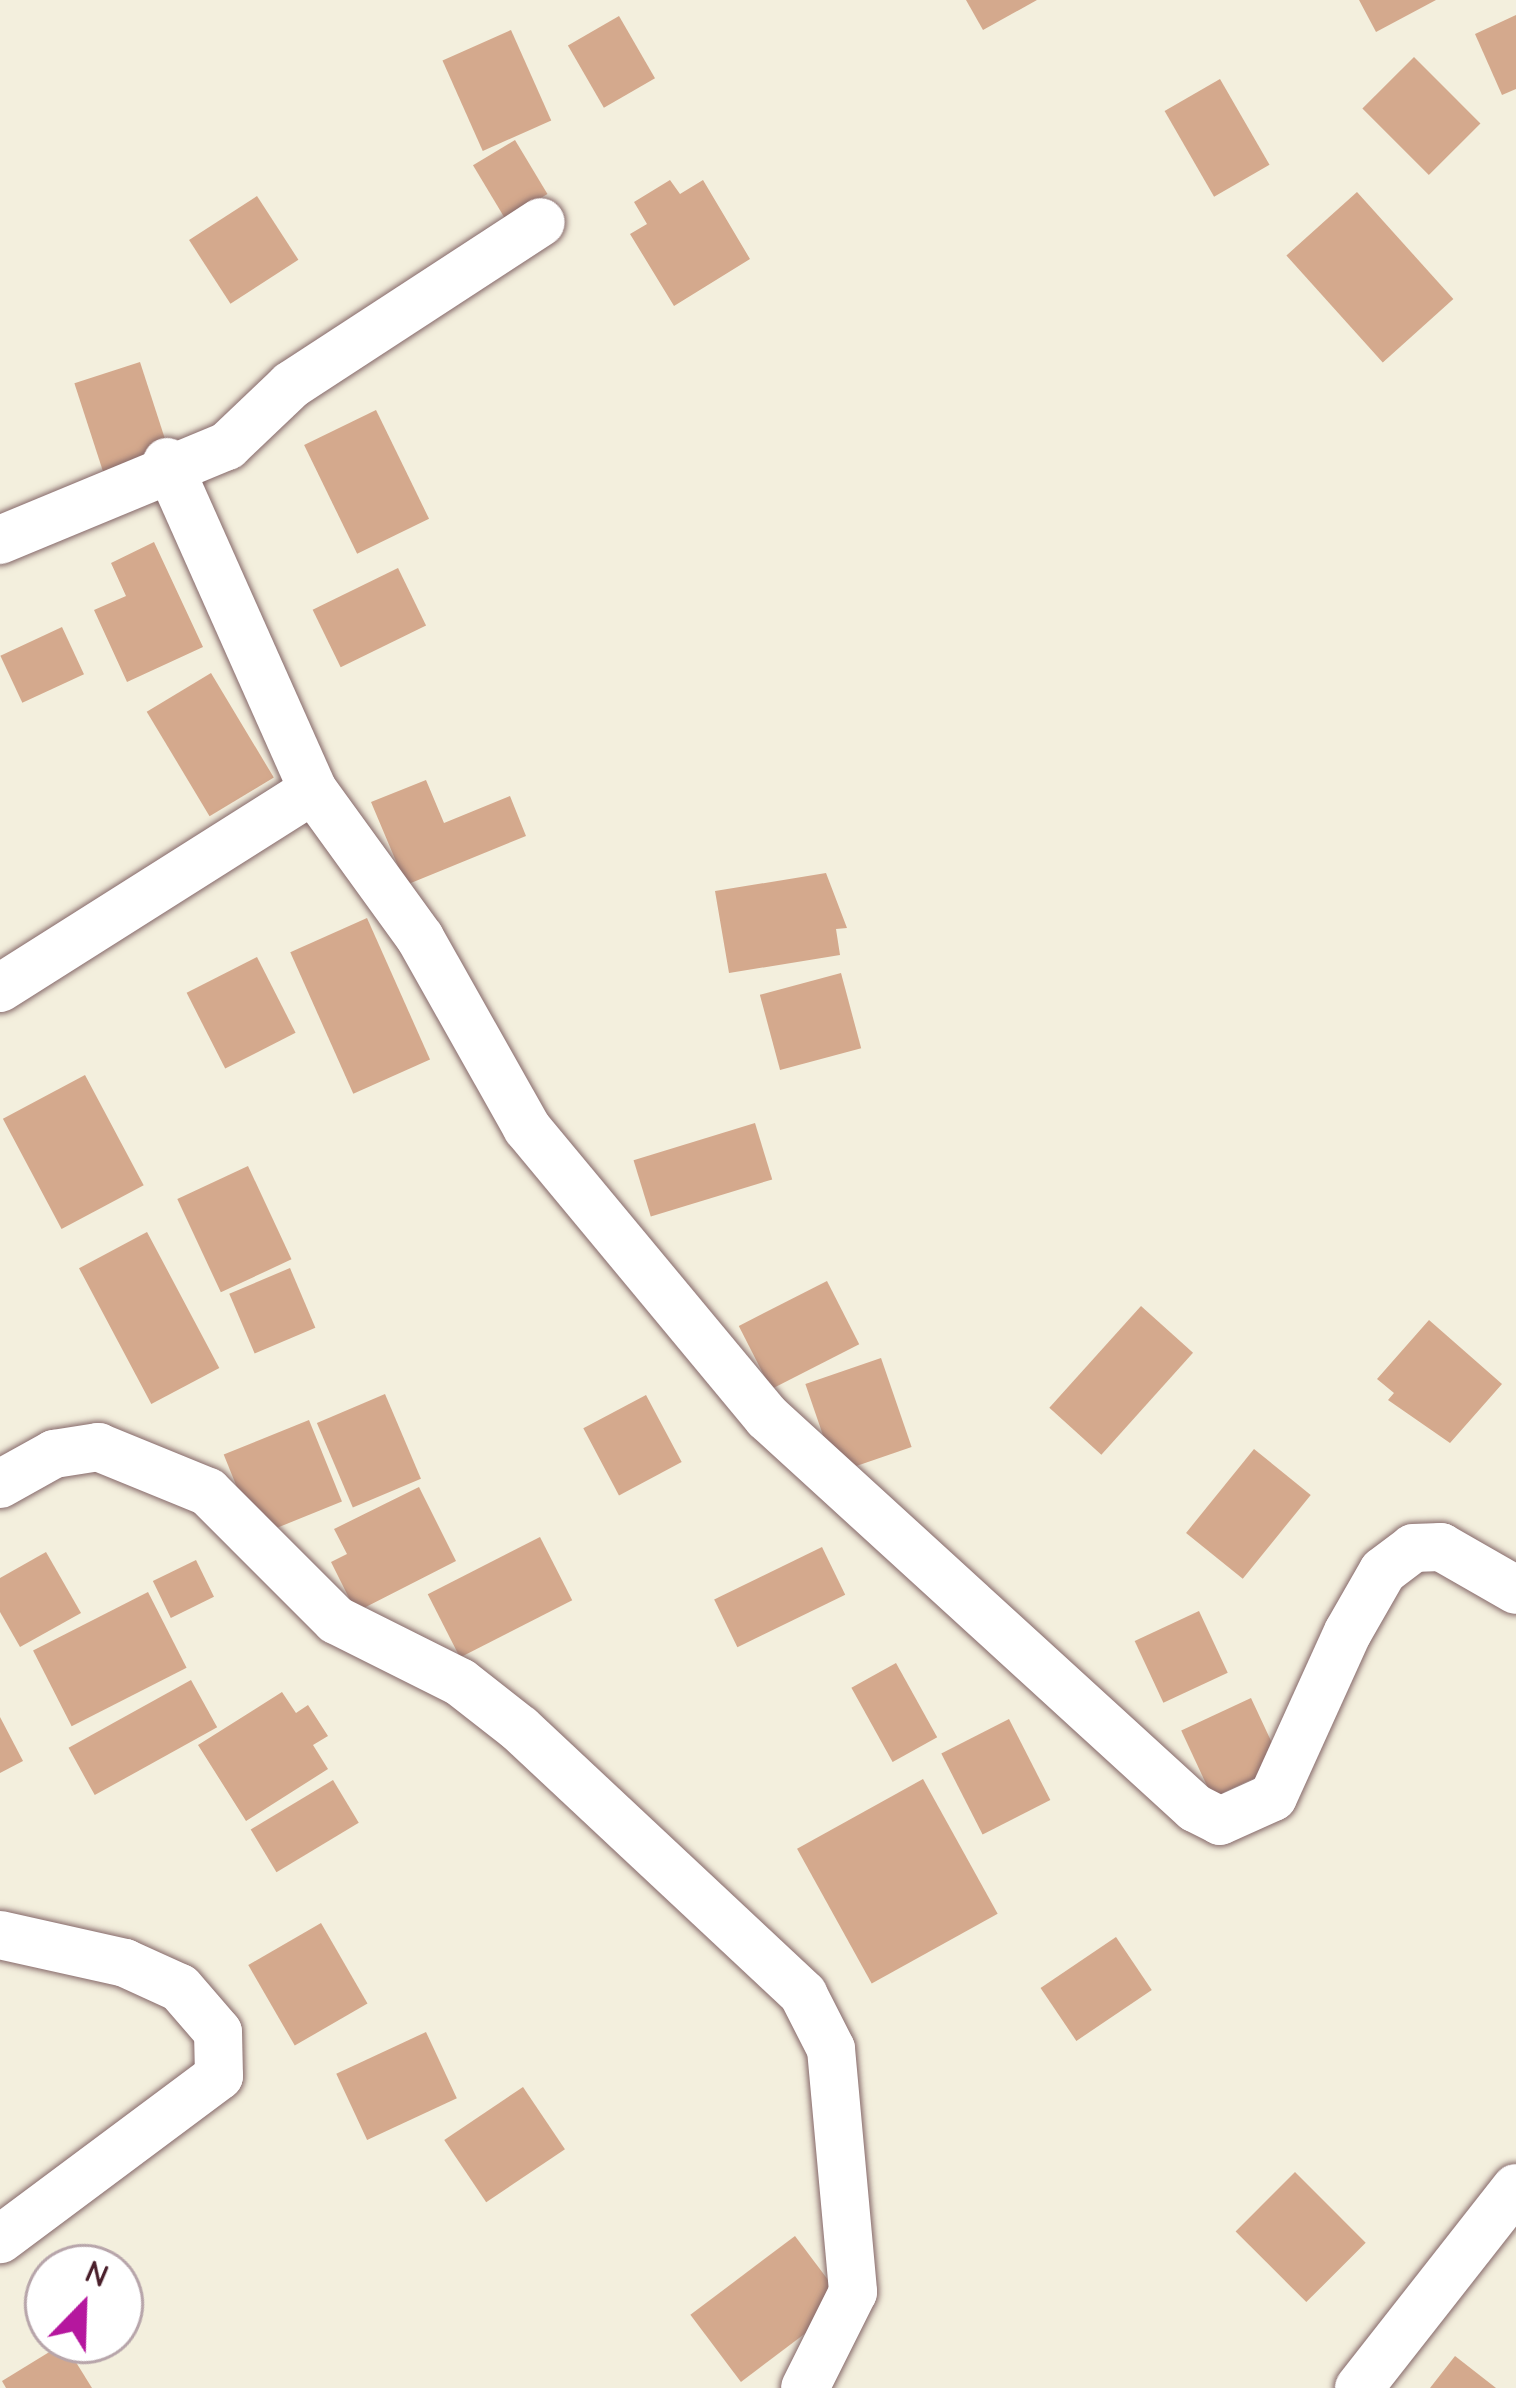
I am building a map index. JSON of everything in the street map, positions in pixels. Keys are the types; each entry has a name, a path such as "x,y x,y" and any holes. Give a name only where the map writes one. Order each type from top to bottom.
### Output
{"street":[{"path":"0,540 167,462 227,446 291,385 541,222"},
{"path":"167,462 313,790 420,938 527,1128 766,1417 1195,1808 1220,1821 1273,1796 1348,1631 1383,1571 1413,1549 1441,1547 1516,1590"},
{"path":"0,988 313,790"},
{"path":"0,1484 54,1454 98,1448 208,1492 336,1620 460,1682 520,1729 803,1994 831,2048 853,2292 805,2388"},
{"path":"0,1935 125,1963 180,1988 218,2032 219,2076 0,2240"},
{"path":"1359,2388 1516,2188"}],"building":[{"path":"966,0 1037,0 983,30"},
{"path":"1359,0 1436,0 1376,32"},
{"path":"1516,15 1516,89 1502,95 1475,34"},
{"path":"619,16 655,78 604,108 568,46"},
{"path":"511,30 551,120 483,151 442,61"},
{"path":"1414,57 1480,123 1429,175 1362,109"},
{"path":"1220,79 1270,165 1214,197 1165,111"},
{"path":"515,140 547,194 505,219 473,165"},
{"path":"670,180 680,194 703,180 750,259 674,306 630,234 647,224 634,202"},
{"path":"1357,192 1453,299 1383,363 1286,256"},
{"path":"257,196 298,260 230,304 189,240"},
{"path":"140,362 169,451 103,473 74,383"},
{"path":"376,410 429,519 357,554 304,445"},
{"path":"154,542 203,647 127,682 94,610 126,596 111,563"},
{"path":"398,568 426,626 341,667 313,610"},
{"path":"62,627 84,674 22,703 0,656"},
{"path":"211,673 274,778 210,816 147,712"},
{"path":"426,780 444,823 510,796 526,836 406,885 371,802"},
{"path":"826,873 847,928 836,929 840,955 729,973 715,891"},
{"path":"367,918 430,1060 353,1094 290,952"},
{"path":"257,957 296,1033 225,1069 187,993"},
{"path":"841,973 861,1048 780,1070 760,995"},
{"path":"85,1075 144,1185 62,1229 3,1119"},
{"path":"755,1123 772,1179 651,1217 634,1160"},
{"path":"248,1166 292,1259 221,1292 177,1199"},
{"path":"147,1232 219,1368 151,1404 79,1268"},
{"path":"290,1268 315,1328 255,1354 229,1294"},
{"path":"827,1281 859,1344 771,1389 739,1326"},
{"path":"1141,1306 1193,1353 1101,1455 1049,1408"},
{"path":"1429,1320 1502,1384 1450,1443 1388,1400 1394,1393 1377,1379"},
{"path":"881,1358 912,1447 836,1473 805,1384"},
{"path":"385,1394 421,1479 353,1508 317,1423"},
{"path":"646,1395 682,1462 619,1495 583,1428"},
{"path":"309,1420 342,1502 257,1536 224,1454"},
{"path":"1254,1449 1311,1495 1243,1579 1186,1533"},
{"path":"419,1487 456,1561 356,1612 331,1562 347,1554 334,1529"},
{"path":"540,1537 572,1600 460,1657 428,1594"},
{"path":"822,1547 845,1595 737,1647 714,1600"},
{"path":"46,1552 81,1613 20,1647 0,1612 0,1578"},
{"path":"196,1560 214,1597 171,1618 153,1581"},
{"path":"148,1592 187,1668 72,1726 33,1651"},
{"path":"1199,1611 1228,1673 1163,1703 1135,1641"},
{"path":"896,1663 937,1737 893,1762 851,1688"},
{"path":"191,1680 217,1727 95,1795 69,1748"},
{"path":"282,1692 296,1713 308,1705 328,1736 313,1745 328,1769 246,1821 198,1745"},
{"path":"1251,1698 1282,1765 1212,1798 1181,1731"},
{"path":"0,1717 23,1761 0,1773"},
{"path":"1009,1719 1050,1800 983,1835 941,1754"},
{"path":"923,1779 998,1914 872,1984 797,1849"},
{"path":"333,1780 359,1823 276,1872 251,1829"},
{"path":"321,1923 368,2004 295,2046 248,1965"},
{"path":"1116,1937 1152,1990 1076,2041 1041,1988"},
{"path":"426,2032 457,2098 367,2140 336,2074"},
{"path":"523,2087 565,2149 486,2202 444,2140"},
{"path":"1295,2172 1366,2243 1306,2302 1236,2231"},
{"path":"795,2236 846,2303 741,2382 690,2315"},
{"path":"1455,2356 1496,2388 1430,2388"},
{"path":"30,2364 77,2364 92,2388 6,2388 2,2381"}]}
